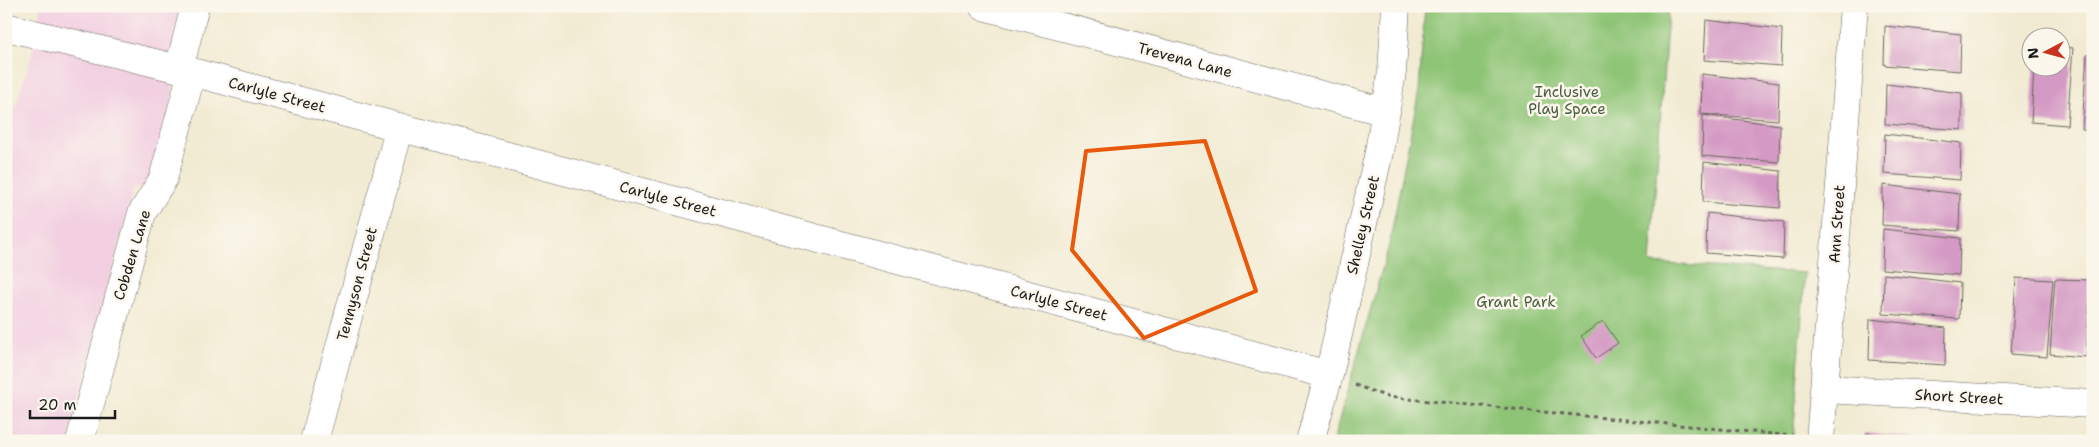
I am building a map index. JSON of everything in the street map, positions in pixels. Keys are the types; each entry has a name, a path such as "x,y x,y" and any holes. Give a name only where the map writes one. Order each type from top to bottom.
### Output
{"street":[{"path":"185,70 195,6"},
{"name":"Trevena Lane","path":"983,6 1386,112"},
{"name":"Shelley Street","path":"1310,441 1339,379 1386,112 1392,72 1396,6"},
{"name":"Ann Street","path":"1809,439 1825,389 1854,6"},
{"name":"Carlyle Street","path":"6,27 185,70 1339,379"},
{"name":"Cobden Lane","path":"80,441 142,213 163,179 185,70"},
{"name":"Tennyson Street","path":"314,441 400,127"},
{"name":"Short Street","path":"1825,389 2093,404"}],"path":[{"path":"1339,379 1388,397 1809,439"}],"highlighted area":[{"path":"1205,141 1256,291 1144,338 1072,250 1086,151"}],"shaded area":[{"path":"41,6 181,6 174,33 172,101 149,185 133,190 68,441 6,441 6,135 31,58"}],"green space":[{"name":"Grant Park","path":"1425,6 1612,6 1668,12 1650,263 1805,273 1793,441 1333,441 1389,245 1419,90"}],"building":[{"path":"1754,6 1784,6 1784,10 1754,8"},
{"path":"1706,20 1782,29 1781,66 1704,60"},
{"path":"1885,26 1961,34 1960,71 1884,65"},
{"path":"2087,54 2093,54 2093,130 2082,129"},
{"path":"1702,74 1779,83 1778,120 1701,114"},
{"path":"2033,78 2071,78 2067,125 2031,122"},
{"path":"1886,84 1962,93 1962,130 1885,124"},
{"path":"1703,115 1780,125 1779,162 1702,156"},
{"path":"1885,134 1961,143 1960,180 1884,174"},
{"path":"1704,162 1781,171 1780,208 1703,202"},
{"path":"1883,185 1960,194 1959,231 1882,225"},
{"path":"1707,213 1784,222 1783,259 1706,253"},
{"path":"1883,229 1960,238 1959,275 1882,269"},
{"path":"1884,274 1960,283 1959,319 1883,314"},
{"path":"2016,278 2053,280 2047,357 2011,354"},
{"path":"2055,279 2091,280 2086,357 2050,354"},
{"path":"1870,319 1946,328 1945,365 1869,360"},
{"path":"1603,321 1618,343 1596,358 1581,336"},
{"path":"1866,433 1923,440 1923,441 1865,441"}],"park label":[{"name":"Inclusive Play Space","path":"1567,100"}]}
